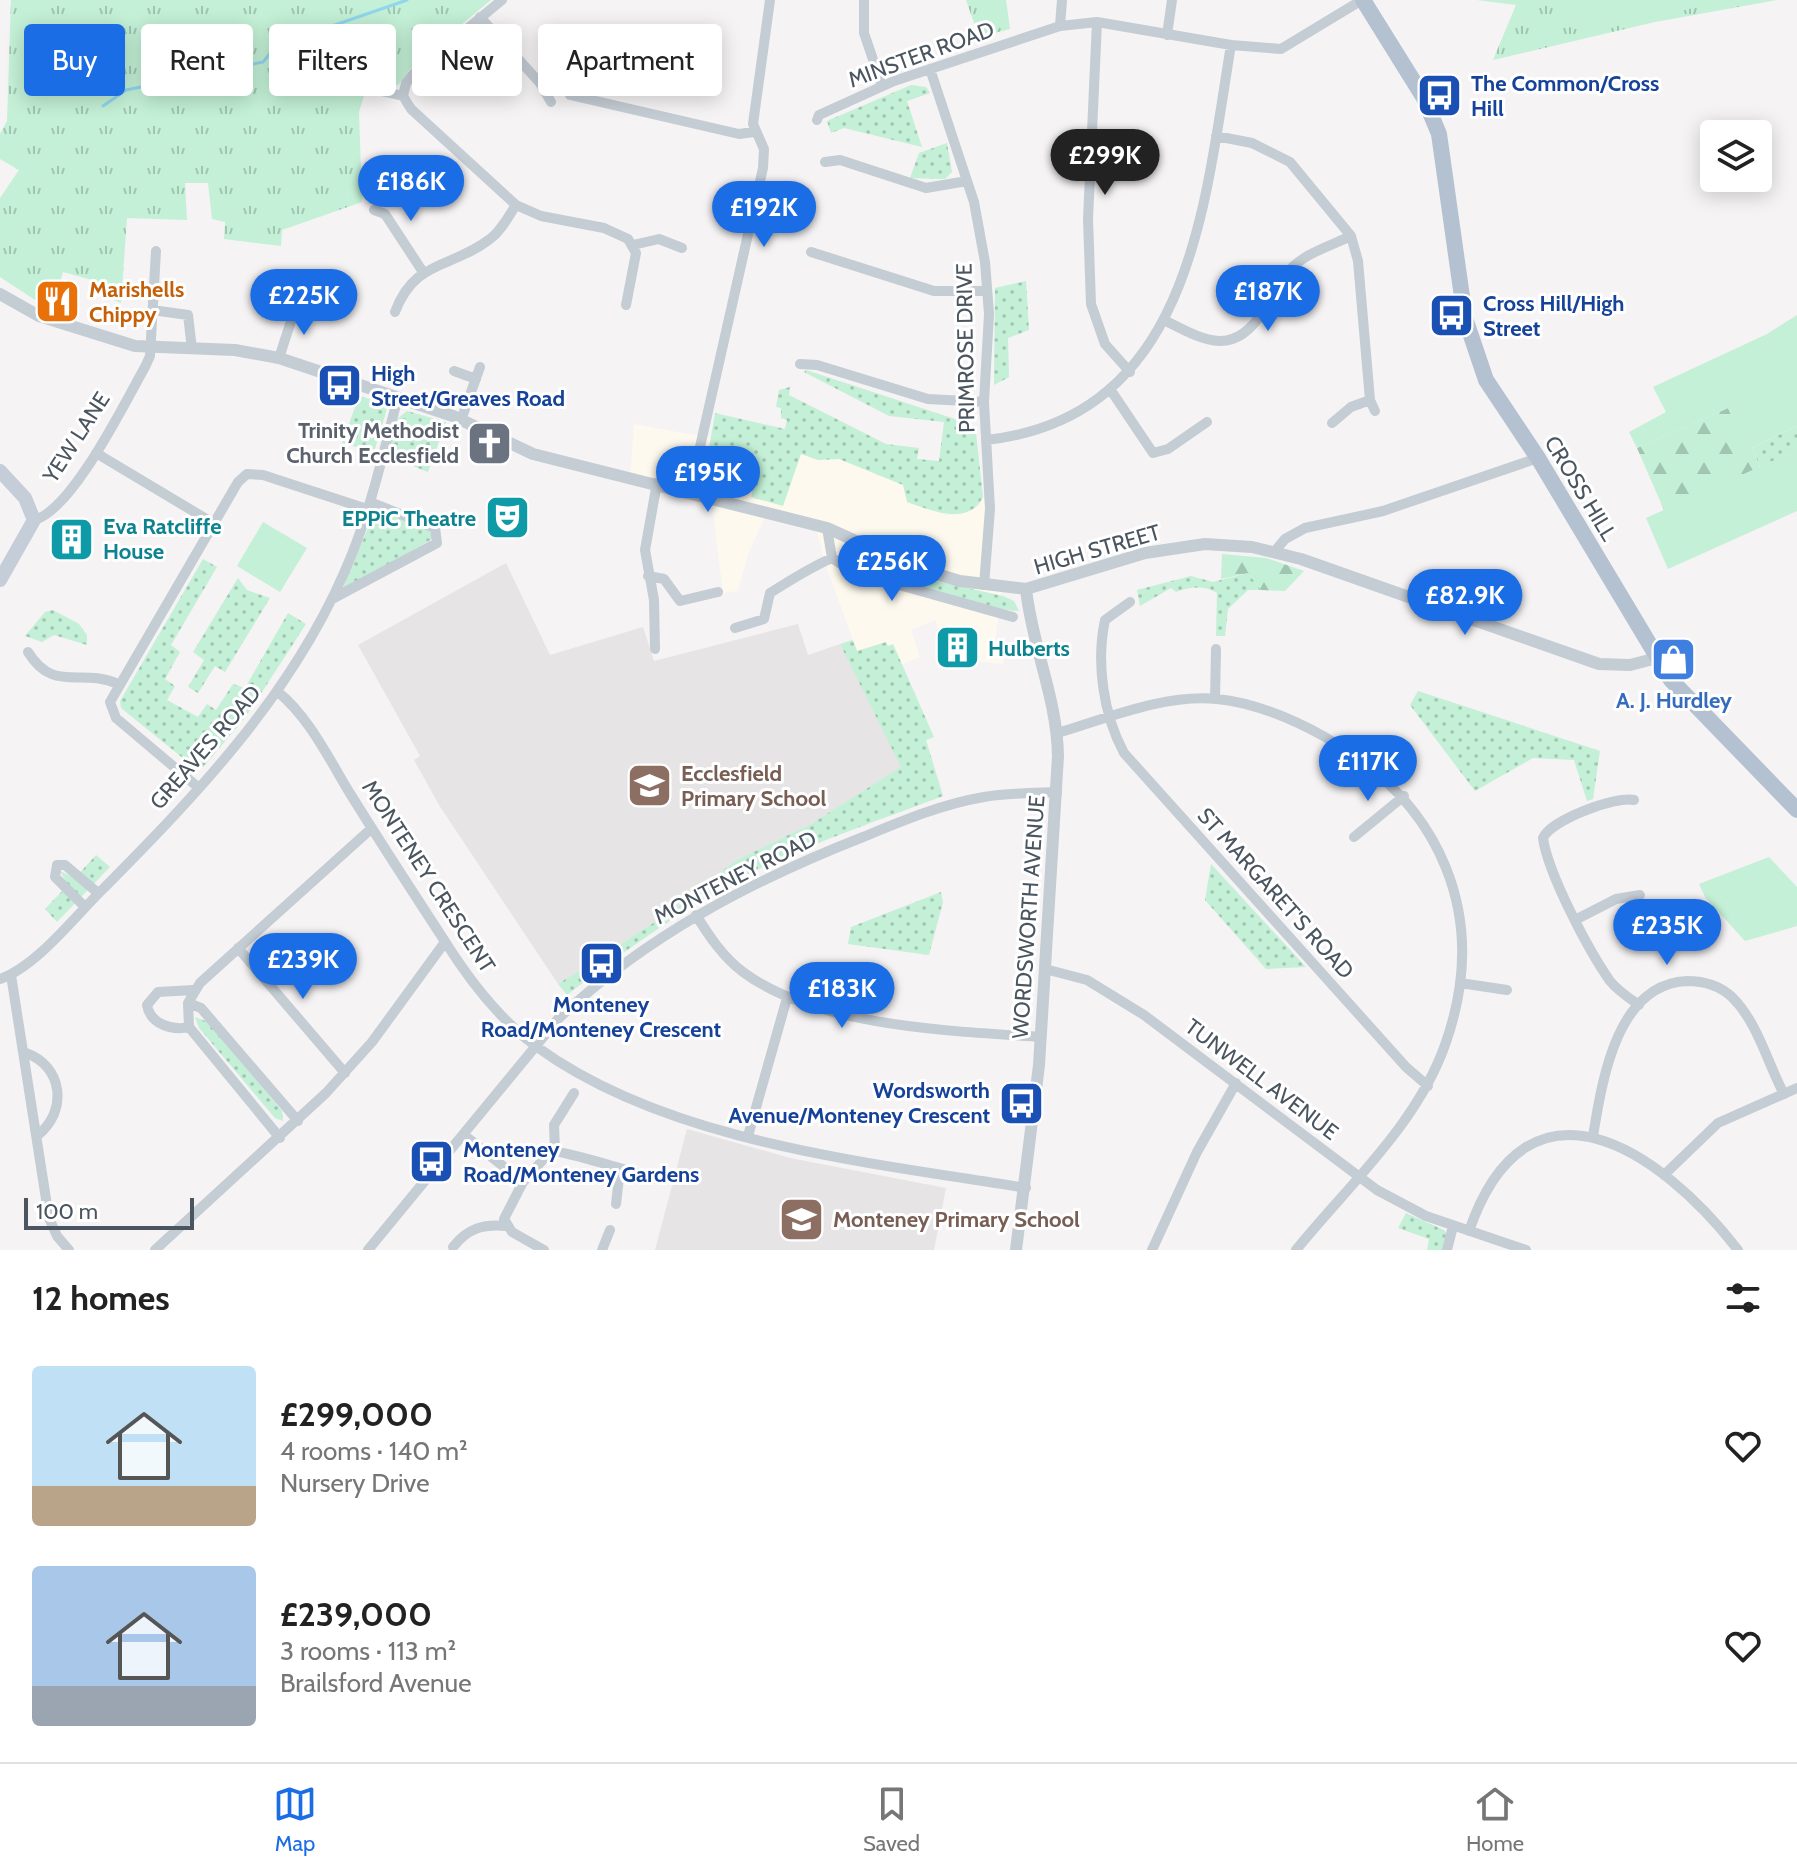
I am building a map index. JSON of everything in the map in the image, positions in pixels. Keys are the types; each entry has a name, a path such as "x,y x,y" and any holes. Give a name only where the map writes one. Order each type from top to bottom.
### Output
{"main road":[{"name":"CROSS HILL","path":"1363,0 1424,98 1439,134 1469,334 1486,380 1538,458 1657,658 1684,696 1797,810"},
{"path":"0,471 25,498 34,520"},
{"name":"YEW LANE","path":"0,580 34,520"}],"street":[{"path":"502,0 416,71 406,83 403,96 411,109 516,205 541,216 604,228 633,245 636,253 626,305"},
{"path":"690,491 763,168 764,149 754,132 770,0"},
{"path":"864,0 864,33 882,86"},
{"path":"1060,26 1062,0"},
{"path":"1167,35 1172,0"},
{"name":"MINSTER ROAD","path":"817,120 819,115 882,86 1060,26 1097,22 1231,45 1281,49 1363,0"},
{"path":"480,17 540,83 551,102"},
{"path":"1097,22 1088,219 1091,304 1105,344 1130,372"},
{"path":"986,440 1047,426 1085,407 1130,372 1152,343 1164,320 1194,240 1231,45"},
{"name":"PRIMROSE DRIVE","path":"930,69 980,228 987,291 984,402 990,509 984,585"},
{"path":"396,94 403,96"},
{"path":"574,96 739,134 754,132"},
{"path":"1216,136 1252,143 1290,162 1351,236 1358,261 1373,406 1351,407 1332,423"},
{"path":"825,162 840,160 926,188 967,181"},
{"path":"395,312 410,282 423,272 491,239 516,205"},
{"path":"374,210 385,214 423,272"},
{"path":"1164,320 1217,343 1235,339 1254,325 1287,272 1315,253 1351,236"},
{"path":"633,245 659,239 682,248"},
{"path":"155,348 152,310 156,251"},
{"path":"811,252 934,291 987,291"},
{"name":"HIGH STREET","path":"0,294 39,316 155,348 235,350 279,358 461,420 533,454 690,491 827,528 916,568 984,585 1026,589 1145,553 1179,546 1230,545 1275,551 1581,659 1619,666 1657,658"},
{"path":"279,358 294,312 310,300"},
{"path":"152,310 188,315 192,349"},
{"name":"YEW LANE","path":"34,520 57,506 96,453 155,348"},
{"path":"800,364 817,365 928,399 984,402"},
{"path":"461,420 480,367"},
{"path":"454,371 476,379"},
{"path":"1110,389 1153,453 1168,449 1207,422"},
{"name":"GREAVES ROAD","path":"0,979 11,975 85,907 234,751 278,692 332,599 369,506 398,397"},
{"path":"96,453 213,523"},
{"path":"1275,551 1285,539 1305,528 1383,511 1538,458"},
{"path":"199,788 116,718 110,702 238,482 254,473 435,528 437,543 332,599"},
{"path":"655,649 654,600 648,576 645,538 657,483"},
{"path":"827,528 832,558 853,572 1013,617"},
{"path":"735,628 764,619 770,593 792,581 806,568 832,558"},
{"path":"648,576 664,579 680,601 718,592"},
{"name":"WORDSWORTH AVENUE","path":"1016,1250 1026,1188 1041,1037 1057,792 1057,733 1026,589"},
{"name":"ST MARGARET'S ROAD","path":"1130,602 1109,615 1098,657 1109,718 1124,753 1396,1056 1428,1086"},
{"path":"1215,699 1216,649"},
{"path":"28,652 36,663 59,678 100,676 118,684"},
{"name":"MONTENEY CRESCENT","path":"278,692 293,705 445,942 490,1002 534,1045 622,1095 748,1136 853,1161 1026,1188"},
{"path":"1057,733 1169,702 1215,699 1258,707 1304,726 1360,758 1404,796 1440,853 1459,917 1460,983 1453,1022 1428,1086 1296,1250"},
{"name":"MONTENEY ROAD","path":"368,1250 534,1045 617,967 696,915 823,853 927,812 983,797 1057,792"},
{"path":"1354,837 1404,796"},
{"path":"1634,800 1621,799 1563,820 1546,830 1545,850 1611,982 1639,1005"},
{"path":"280,1138 189,1027 188,1003 193,990 372,828"},
{"path":"85,907 55,877 57,865 65,865 98,893"},
{"path":"1577,919 1616,899 1640,895"},
{"path":"696,915 727,958 787,998 915,1026 1041,1037"},
{"path":"155,1250 280,1138 345,1073 445,942"},
{"path":"238,948 345,1073"},
{"name":"TUNWELL AVENUE","path":"1045,969 1087,980 1154,1022 1357,1176 1402,1204 1453,1226 1526,1250"},
{"path":"11,975 52,1229 69,1250"},
{"path":"1593,1136 1614,1046 1639,1005 1665,986 1680,981 1716,986 1730,995 1753,1027 1784,1094"},
{"path":"1460,983 1507,990"},
{"path":"189,1027 157,1022 149,1015 147,1005 158,992 193,990"},
{"path":"748,1136 787,998"},
{"path":"188,1003 201,1008 298,1121"},
{"path":"26,1053 41,1059 57,1082 53,1116 38,1135"},
{"path":"1152,1250 1197,1152 1236,1083"},
{"path":"1664,1175 1718,1123 1797,1088"},
{"path":"506,1226 506,1210 523,1182 555,1149 554,1125 574,1093"},
{"path":"464,1135 523,1182"},
{"path":"1469,1231 1482,1194 1507,1160 1537,1143 1573,1135 1593,1136 1641,1158 1664,1175 1706,1212 1738,1250"},
{"path":"555,1149 661,1180"},
{"path":"616,1204 620,1169"},
{"path":"453,1247 463,1235 477,1227 506,1226 544,1250"},
{"path":"1447,1250 1453,1226"},
{"path":"602,1250 610,1230"}],"shaded area":[{"path":"634,424 711,438 709,449 759,464 783,505 801,453 818,460 839,459 903,485 908,502 946,515 961,514 979,505 983,497 990,509 984,585 1002,587 995,643 1007,648 1003,664 973,661 973,665 953,670 935,620 911,630 920,657 901,665 892,645 857,651 825,563 815,524 768,511 748,554 738,591 723,593 711,496 630,476"},
{"name":"Ecclesfield Primary School","path":"506,563 550,655 643,627 654,661 798,624 808,655 840,644 902,767 811,824 735,861 669,913 558,984 439,805 414,760 420,756 358,645"},
{"name":"Monteney Primary School","path":"687,1129 790,1158 946,1188 934,1250 655,1250"}],"green space":[{"path":"11,0 491,0 462,24 412,24 412,67 398,85 396,24 269,24 269,96 364,96 359,112 362,202 282,230 281,246 224,239 225,222 212,219 208,183 185,183 187,220 127,218 121,303 99,294 92,280 63,272 52,311 0,277 0,198 19,170 0,159 0,134 7,121"},
{"path":"966,0 1006,0 1010,29 979,37"},
{"path":"1477,0 1777,0 1655,22 1493,60 1516,5"},
{"path":"1545,0 1730,0 1586,32 1569,27"},
{"path":"911,85 926,87 930,93 907,101 922,147 844,128 831,133 827,121"},
{"path":"947,143 952,172 945,179 910,178 919,153"},
{"path":"1026,281 1029,330 1008,338 1009,377 994,385 995,288"},
{"path":"1797,315 1797,426 1747,450 1728,408 1637,448 1629,432 1666,412 1653,387 1767,334"},
{"path":"806,370 967,423 976,433 983,497 968,512 948,514 907,502 903,485 839,459 818,460 801,454 783,506 751,497 759,464 709,449 715,413 785,429 787,420 781,418 781,408 776,407 779,390 790,387 789,395 886,444 919,448 917,459 939,461 944,422 889,416 804,372"},
{"path":"359,396 383,403 387,409 374,452 342,443"},
{"path":"1728,408 1747,449 1752,448 1760,467 1664,510 1637,448"},
{"path":"407,411 446,422 428,472 387,456 398,418"},
{"path":"1797,426 1797,450 1760,467 1752,448"},
{"path":"1797,450 1797,511 1668,569 1646,518"},
{"path":"375,511 430,530 432,539 343,588"},
{"path":"263,522 307,548 280,592 237,566"},
{"path":"1222,554 1266,558 1304,571 1285,591 1261,590 1248,573 1221,579"},
{"path":"203,559 217,567 171,645 180,652 165,679 175,686 167,700 198,717 207,704 216,710 233,684 245,688 288,613 306,624 245,718 203,767 194,767 121,708 120,701"},
{"path":"1248,573 1261,590 1248,590 1228,609 1225,636 1216,636 1217,593 1212,590 1197,588 1176,592 1171,588 1140,606 1137,590 1191,576 1213,582"},
{"path":"919,577 1003,596 1014,601 1019,611 991,608 915,584"},
{"path":"238,578 247,590 270,598 225,672 215,666 198,693 188,687 204,660 193,652"},
{"path":"53,610 79,624 87,635 87,645 54,635 42,642 25,636 45,612"},
{"path":"853,640 857,651 886,642 888,646 893,644 934,737 926,740 943,796 814,845 739,879 651,934 567,995 558,984 669,913 735,861 811,824 901,767 840,644"},
{"path":"1418,691 1600,751 1593,799 1587,801 1574,760 1533,758 1475,791 1410,705"},
{"path":"96,855 110,867 57,922 45,909 68,885 60,871 75,878"},
{"path":"1769,857 1797,887 1797,926 1745,941 1705,897 1699,884"},
{"path":"1211,864 1306,967 1266,969 1205,900"},
{"path":"941,892 943,902 929,955 848,944 851,927"},
{"path":"195,1017 208,1022 282,1111 283,1121 275,1118 199,1028"},
{"path":"1406,1213 1444,1230 1447,1234 1443,1250 1427,1250 1429,1239 1398,1228"}],"waterway":[{"path":"103,106 126,90 263,62 277,45 407,0"}],"place":[{"name":"The Common/Cross Hill","path":"1440,96"},
{"name":"Marishells Chippy","path":"58,302"},
{"name":"Cross Hill/High Street","path":"1452,316"},
{"name":"High Street/Greaves Road","path":"340,386"},
{"name":"Trinity Methodist Church Ecclesfield","path":"490,443"},
{"name":"EPPiC Theatre","path":"507,518"},
{"name":"Eva Ratcliffe House","path":"72,539"},
{"name":"Hulberts","path":"957,648"},
{"name":"A. J. Hurdley","path":"1674,659"},
{"name":"Ecclesfield Primary School","path":"650,786"},
{"name":"Monteney Road/Monteney Crescent","path":"601,963"},
{"name":"Wordsworth Avenue/Monteney Crescent","path":"1021,1103"},
{"name":"Monteney Road/Monteney Gardens","path":"432,1162"},
{"name":"Monteney Primary School","path":"802,1219"}]}
